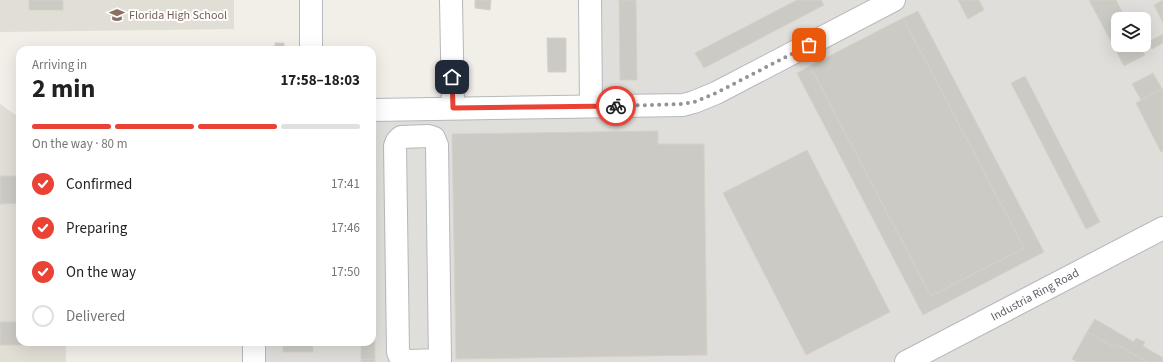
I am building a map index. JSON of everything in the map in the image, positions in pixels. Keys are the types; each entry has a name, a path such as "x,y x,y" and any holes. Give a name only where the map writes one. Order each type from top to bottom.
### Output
{"street":[{"path":"311,0 311,46"},
{"path":"452,0 453,108"},
{"path":"590,0 591,106"},
{"path":"376,110 659,106 694,102 716,93 894,0"},
{"path":"400,137 431,137 437,143 440,361 408,360 402,359 398,355 395,146 400,137"},
{"name":"Industria Ring Road","path":"906,362 1163,228"},
{"path":"254,346 254,362"}],"shaded area":[{"name":"Florida High School","path":"0,0 234,0 234,29 0,32"},
{"path":"589,0 1163,0 1163,362 254,362 254,346 376,346 376,110 590,107"},
{"path":"0,104 16,115 16,346 66,346 66,362 0,362"}],"building":[{"path":"29,0 63,0 63,10 29,10"},
{"path":"475,0 491,0 490,10 475,8"},
{"path":"619,0 636,0 637,80 620,80"},
{"path":"797,0 821,0 824,5 704,68 695,53"},
{"path":"958,0 979,0 984,10 968,19"},
{"path":"1089,0 1116,0 1122,12 1111,12 1111,41"},
{"path":"1163,0 1163,23 1154,5"},
{"path":"918,11 1044,252 923,315 797,73 810,66 931,296 1024,248 903,18"},
{"path":"903,18 1024,248 931,296 810,66"},
{"path":"1163,34 1163,43 1152,49 1151,40"},
{"path":"547,38 566,38 566,72 548,72"},
{"path":"275,43 284,43 284,46 275,46"},
{"path":"1117,52 1144,52 1145,55 1124,66"},
{"path":"1153,73 1162,89 1141,100 1132,84"},
{"path":"1025,76 1100,222 1086,229 1011,83"},
{"path":"1162,89 1163,151 1161,152 1136,103"},
{"path":"658,131 658,144 704,144 707,355 456,359 452,134"},
{"path":"807,150 890,312 806,355 723,193"},
{"path":"0,176 16,176 16,203 0,204"},
{"path":"1095,319 1134,342 1136,338 1145,342 1143,346 1163,358 1163,362 1147,362 1116,344 1114,347 1087,332"},
{"path":"0,322 16,322 16,345 0,345"},
{"path":"1087,332 1114,347 1116,344 1147,362 1077,362 1072,359"},
{"path":"283,346 313,346 313,352 283,352"},
{"path":"361,346 375,346 375,359 361,360"},
{"path":"375,359 375,362 361,362 361,360"}],"way so far":[{"path":"616,106 659,106 694,102 706,98 809,45"}],"place":[{"name":"Florida High School","path":"117,15"}],"route":[{"path":"452,77 453,108 616,106"}]}
